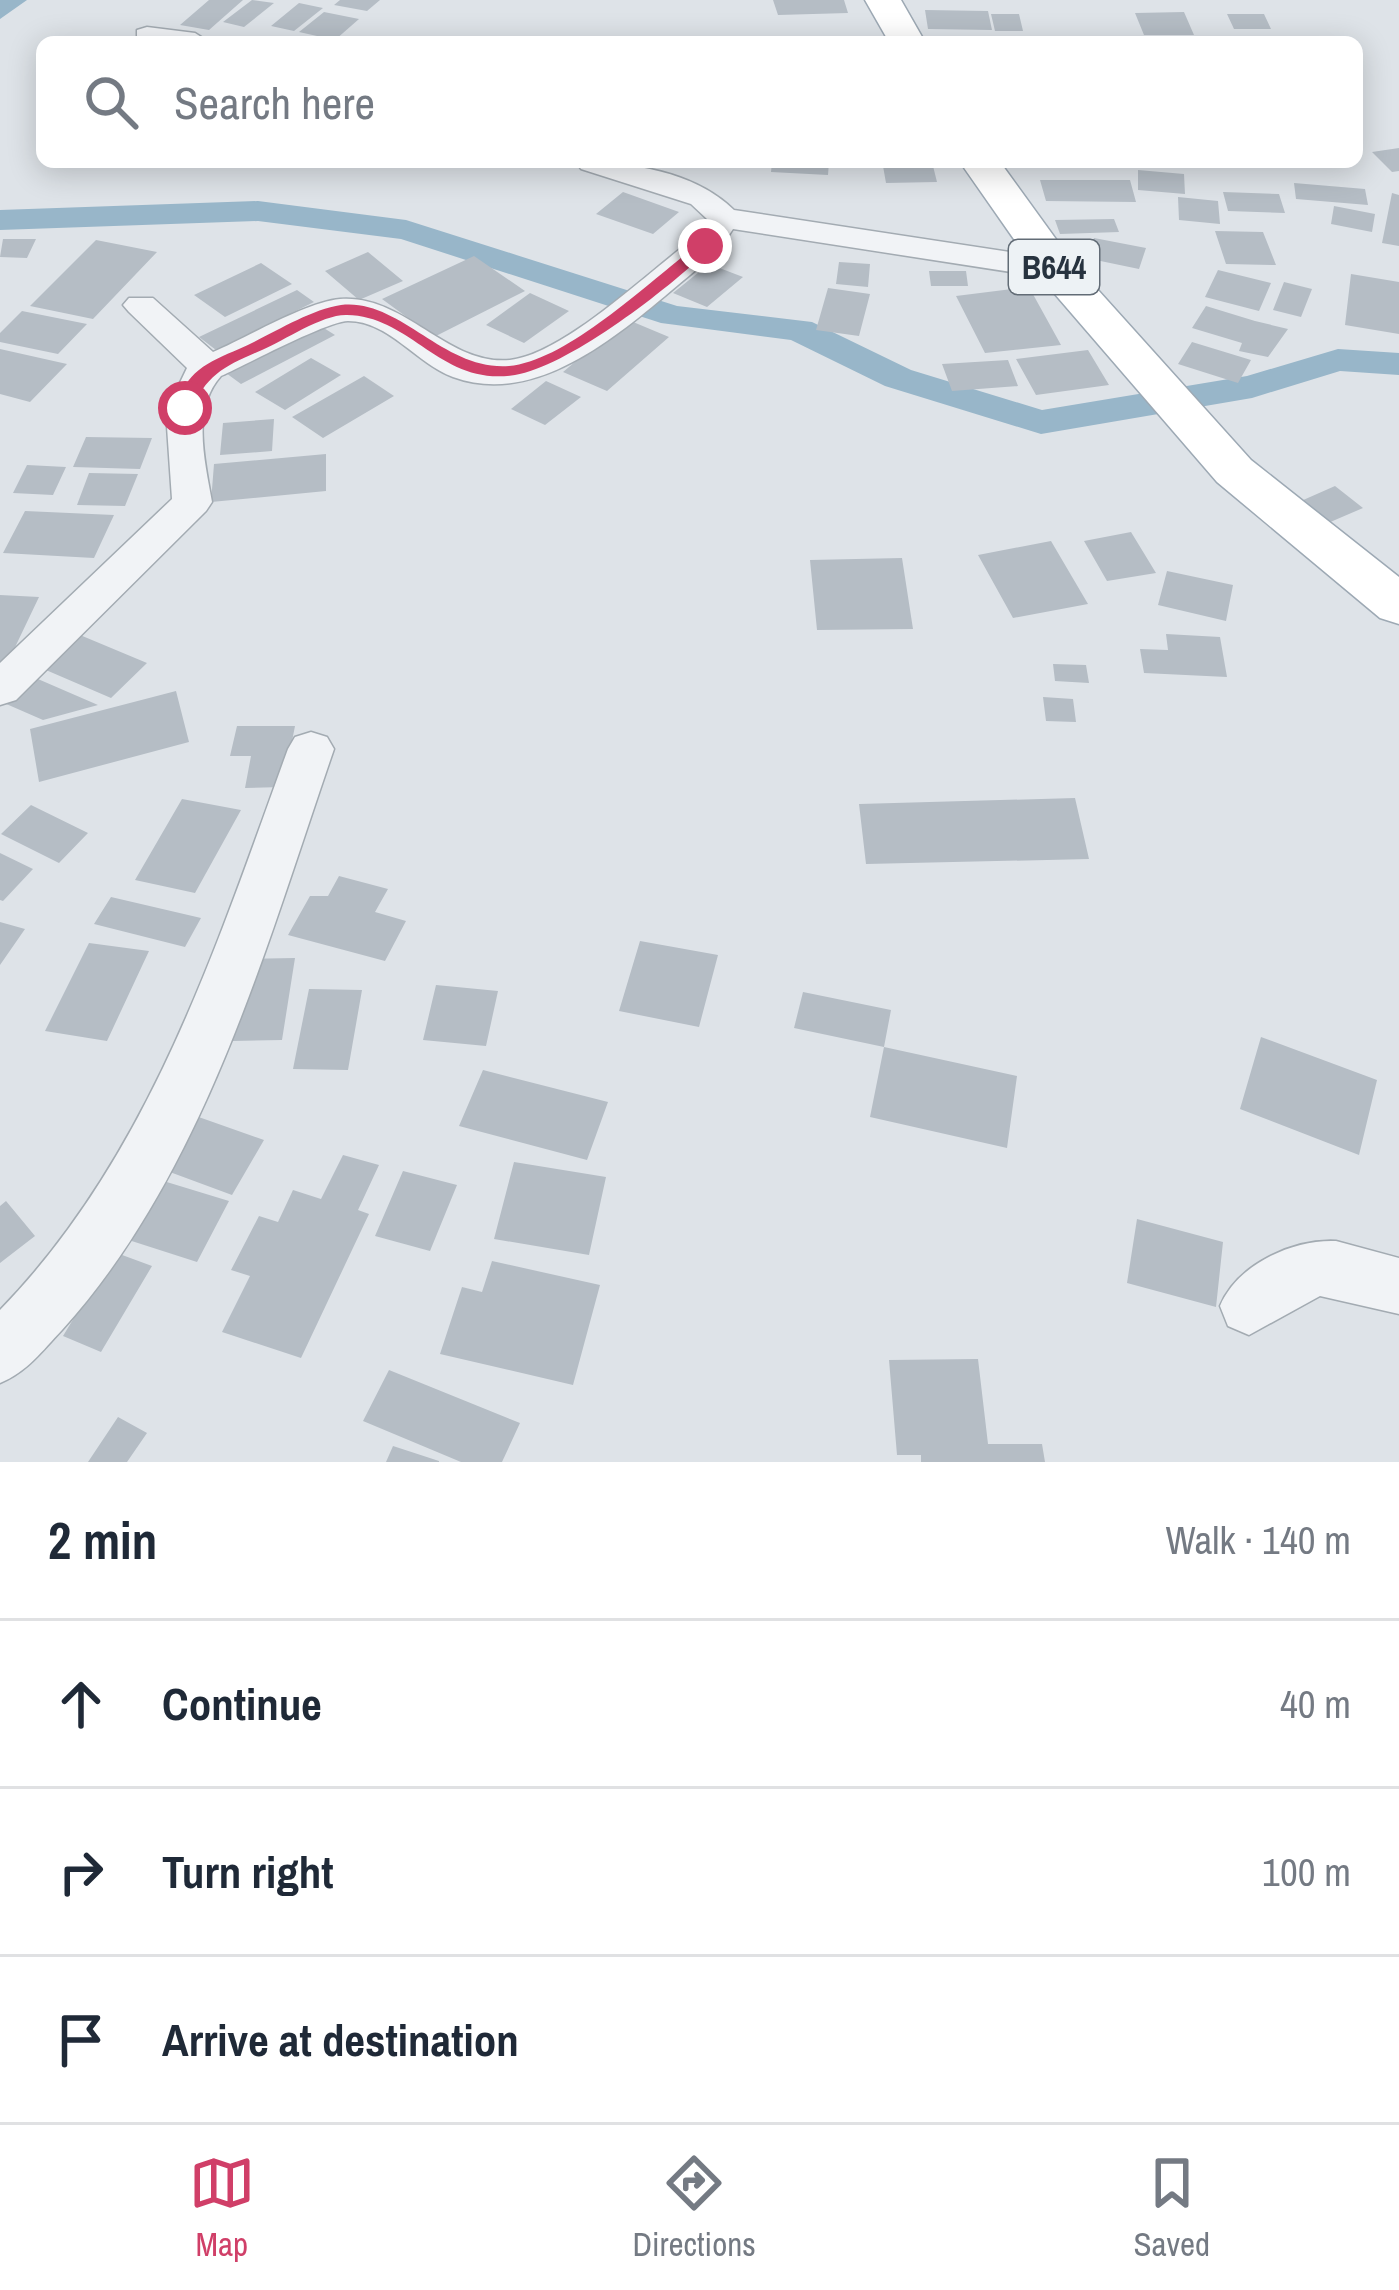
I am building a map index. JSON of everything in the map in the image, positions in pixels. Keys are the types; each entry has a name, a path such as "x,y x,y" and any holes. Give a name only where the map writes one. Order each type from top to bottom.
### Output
{"main road":[{"path":"883,0 904,36"},
{"name":"B644","path":"984,168 1055,269 1234,471 1399,605"}],"street":[{"path":"611,168 702,197 714,232"},
{"path":"0,688 192,502 185,408 189,389 208,368 343,309 394,323 462,368 512,371 558,357 714,232 1055,269"},
{"path":"141,304 208,368"},
{"path":"0,1353 84,1259 178,1100 209,1031 311,749"},
{"path":"1249,1306 1290,1272 1329,1263 1399,1286"}],"building":[{"path":"209,0 243,0 209,30 180,25"},
{"path":"252,0 274,3 244,27 223,22"},
{"path":"340,0 380,0 367,11 334,5"},
{"path":"773,0 844,0 848,13 778,15"},
{"path":"299,3 323,8 294,31 271,26"},
{"path":"925,10 988,11 992,30 928,29"},
{"path":"324,12 359,19 340,36 299,32"},
{"path":"1184,12 1194,35 1144,35 1135,13"},
{"path":"991,14 1019,14 1023,31 995,31"},
{"path":"1227,14 1264,14 1271,29 1234,29"},
{"path":"1399,148 1399,171 1392,172 1372,152"},
{"path":"771,168 829,168 828,175 771,172"},
{"path":"883,168 934,168 937,182 886,183"},
{"path":"1138,170 1184,174 1185,194 1138,190"},
{"path":"1040,180 1130,180 1136,202 1046,201"},
{"path":"1294,183 1365,189 1368,205 1296,199"},
{"path":"623,192 679,212 653,234 596,214"},
{"path":"1223,192 1279,194 1285,213 1228,211"},
{"path":"1392,193 1399,195 1399,246 1382,243"},
{"path":"1178,197 1218,201 1220,224 1179,220"},
{"path":"1334,206 1375,214 1372,232 1331,224"},
{"path":"1114,219 1119,232 1060,234 1055,220"},
{"path":"1215,231 1263,232 1276,265 1226,264"},
{"path":"1094,238 1146,248 1139,269 1086,258"},
{"path":"3,239 36,239 27,258 0,257"},
{"path":"96,240 157,252 93,319 30,306"},
{"path":"368,252 403,281 359,300 325,271"},
{"path":"474,256 525,291 434,337 382,299"},
{"path":"839,262 870,264 868,287 836,284"},
{"path":"261,263 292,284 225,317 194,295"},
{"path":"709,264 743,277 707,307 673,293"},
{"path":"1218,270 1271,283 1259,311 1205,297"},
{"path":"929,271 966,271 968,286 931,286"},
{"path":"1351,274 1399,282 1399,334 1345,325"},
{"path":"1284,282 1312,289 1301,317 1273,310"},
{"path":"1029,287 1061,345 985,353 956,296"},
{"path":"828,288 870,294 859,336 816,330"},
{"path":"297,290 314,302 216,350 199,337"},
{"path":"530,293 569,311 524,343 486,325"},
{"path":"1206,306 1288,329 1268,357 1239,351 1242,343 1192,328"},
{"path":"22,311 87,324 58,354 0,342 0,333"},
{"path":"626,319 669,337 607,391 563,372"},
{"path":"319,325 335,335 241,384 226,373"},
{"path":"1192,342 1251,360 1238,383 1178,364"},
{"path":"0,349 67,364 30,402 0,394"},
{"path":"1088,350 1109,385 1036,395 1016,359"},
{"path":"311,358 341,375 285,410 255,392"},
{"path":"1008,360 1018,386 952,391 942,364"},
{"path":"364,376 394,396 323,438 292,417"},
{"path":"546,381 581,397 545,425 511,409"},
{"path":"274,419 272,451 220,455 223,423"},
{"path":"86,437 152,438 140,469 73,467"},
{"path":"326,454 326,491 211,502 214,464"},
{"path":"27,465 66,467 53,495 13,493"},
{"path":"89,473 138,474 125,506 77,505"},
{"path":"1335,486 1363,508 1328,523 1301,501"},
{"path":"25,511 114,515 94,558 3,553"},
{"path":"1131,532 1156,573 1107,581 1084,541"},
{"path":"1051,541 1088,604 1013,618 978,555"},
{"path":"902,558 913,629 817,630 810,560"},
{"path":"1167,571 1233,585 1226,621 1158,605"},
{"path":"0,595 39,597 7,664 0,663"},
{"path":"68,630 147,663 111,698 32,664"},
{"path":"1166,634 1220,637 1227,677 1144,673 1140,649 1168,650"},
{"path":"1053,664 1086,665 1089,683 1055,681"},
{"path":"31,676 98,705 43,720 4,703"},
{"path":"176,691 189,742 39,782 30,729"},
{"path":"1043,697 1073,699 1076,722 1046,721"},
{"path":"237,726 295,726 283,787 245,788 251,756 230,756"},
{"path":"1075,798 1089,859 866,864 859,804"},
{"path":"182,799 241,810 195,893 135,880"},
{"path":"31,805 88,833 59,863 1,834"},
{"path":"0,853 33,869 3,901 0,900"},
{"path":"339,876 388,889 375,912 406,921 385,961 288,935 310,896 328,896"},
{"path":"111,897 201,918 185,947 94,924"},
{"path":"0,922 25,929 0,965"},
{"path":"640,941 718,955 699,1027 619,1011"},
{"path":"89,943 149,951 107,1041 45,1031"},
{"path":"295,958 282,1040 232,1041 247,959"},
{"path":"436,985 498,991 486,1046 423,1040"},
{"path":"309,989 362,990 348,1070 293,1069"},
{"path":"803,992 891,1010 884,1047 794,1028"},
{"path":"1261,1037 1377,1080 1359,1155 1240,1109"},
{"path":"884,1047 1017,1076 1007,1148 870,1117"},
{"path":"483,1070 608,1102 587,1160 459,1126"},
{"path":"193,1115 264,1140 232,1195 159,1168"},
{"path":"343,1155 379,1165 358,1210 369,1214 301,1358 222,1332 250,1276 231,1270 259,1216 278,1222 293,1190 321,1199"},
{"path":"514,1162 606,1177 589,1255 494,1239"},
{"path":"403,1171 457,1185 430,1251 375,1236"},
{"path":"147,1176 229,1201 197,1262 113,1235"},
{"path":"6,1201 35,1236 0,1263 0,1206"},
{"path":"1137,1219 1223,1242 1216,1307 1127,1283"},
{"path":"114,1252 152,1266 101,1352 63,1336"},
{"path":"492,1261 600,1285 573,1385 440,1354 462,1287 482,1292"},
{"path":"978,1359 988,1444 1042,1444 1045,1462 921,1462 921,1455 897,1455 889,1360"},
{"path":"389,1370 520,1423 502,1462 461,1462 363,1421"},
{"path":"118,1417 147,1433 127,1462 88,1462"},
{"path":"393,1446 439,1461 439,1462 386,1462"}],"waterway":[{"path":"0,11 13,0"},
{"path":"0,220 258,211 406,230 673,316 799,330 898,378 1041,422 1252,387 1338,360 1399,364"}],"route":[{"path":"185,408 189,389 208,368 343,309 370,312 394,323 462,368 512,371 558,357 705,246"}]}
